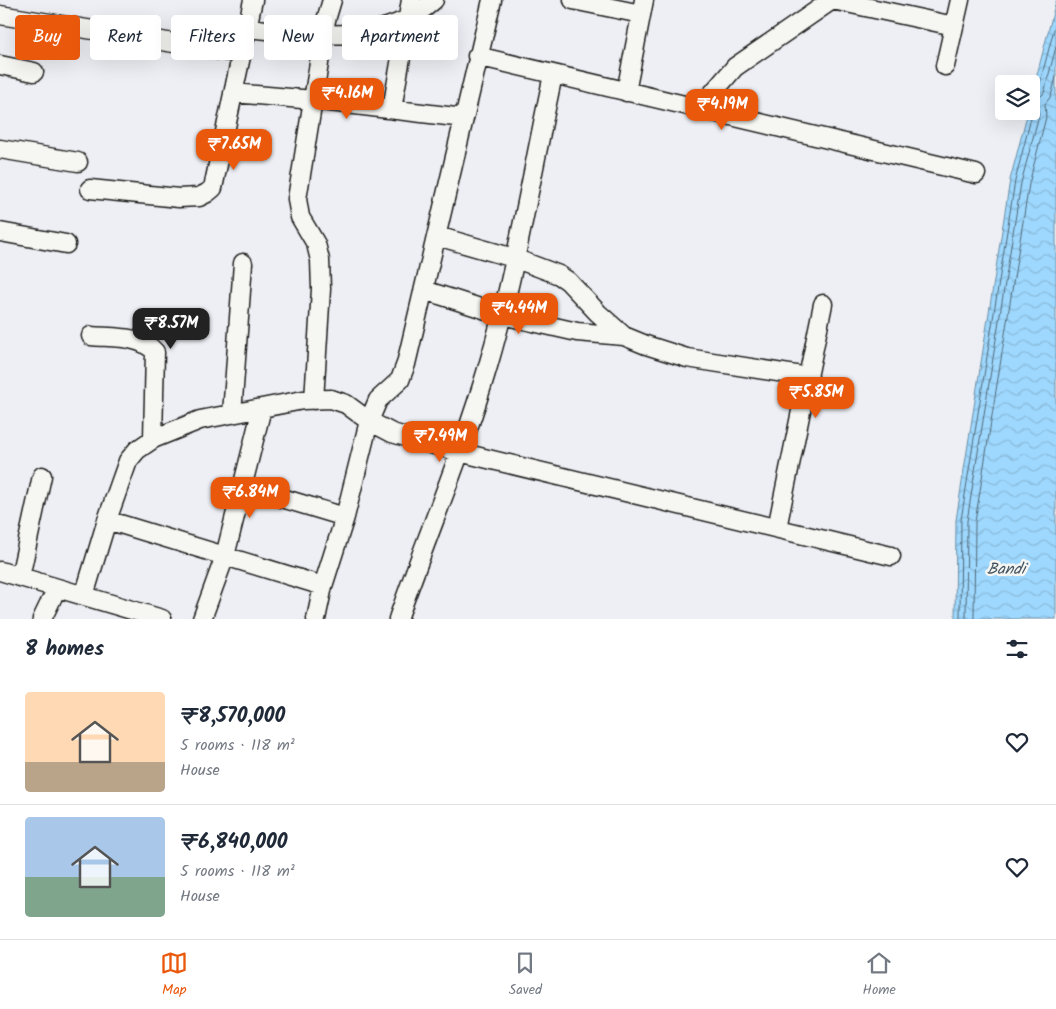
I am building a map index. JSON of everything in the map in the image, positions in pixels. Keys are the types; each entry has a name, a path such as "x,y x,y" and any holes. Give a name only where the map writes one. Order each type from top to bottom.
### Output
{"street":[{"path":"250,15 253,0"},
{"path":"329,15 332,0"},
{"path":"407,15 411,0"},
{"path":"412,15 423,10 434,0"},
{"path":"316,619 323,586 345,517 369,421 378,400 400,380 406,364 438,236 477,56 492,0"},
{"path":"573,0 642,7 626,92"},
{"path":"699,109 735,67 832,0 882,5 954,26"},
{"path":"945,66 960,0"},
{"path":"0,15 171,43"},
{"path":"477,56 976,174"},
{"path":"90,189 179,198 199,198 208,193 213,188 216,180 241,60"},
{"path":"314,400 321,289 320,260 316,244 300,217 297,199 320,60"},
{"path":"392,109 400,60"},
{"path":"0,65 34,72"},
{"path":"398,619 488,368 502,314 552,74"},
{"path":"233,93 313,100 464,118"},
{"path":"0,149 78,162"},
{"path":"0,232 66,244"},
{"path":"438,236 514,258 559,274 577,289 598,313 624,336"},
{"path":"232,414 243,262"},
{"path":"424,290 502,314 577,332 624,336 687,358 809,377"},
{"path":"777,528 824,304"},
{"path":"91,336 138,340 149,345 155,352 153,439"},
{"path":"84,596 107,520 128,461 137,450 153,439 200,420 303,400 339,400 369,421 392,433 459,452 890,556"},
{"path":"202,619 225,556 262,408"},
{"path":"20,577 42,476"},
{"path":"242,486 345,517"},
{"path":"107,520 323,586"},
{"path":"0,571 84,596 127,614 162,619"},
{"path":"42,619 56,588"}],"water":[{"name":"Bandi","path":"1056,1 1056,619 955,619 956,520 1010,180 1026,120 1040,120 1040,75 1037,75"}]}
